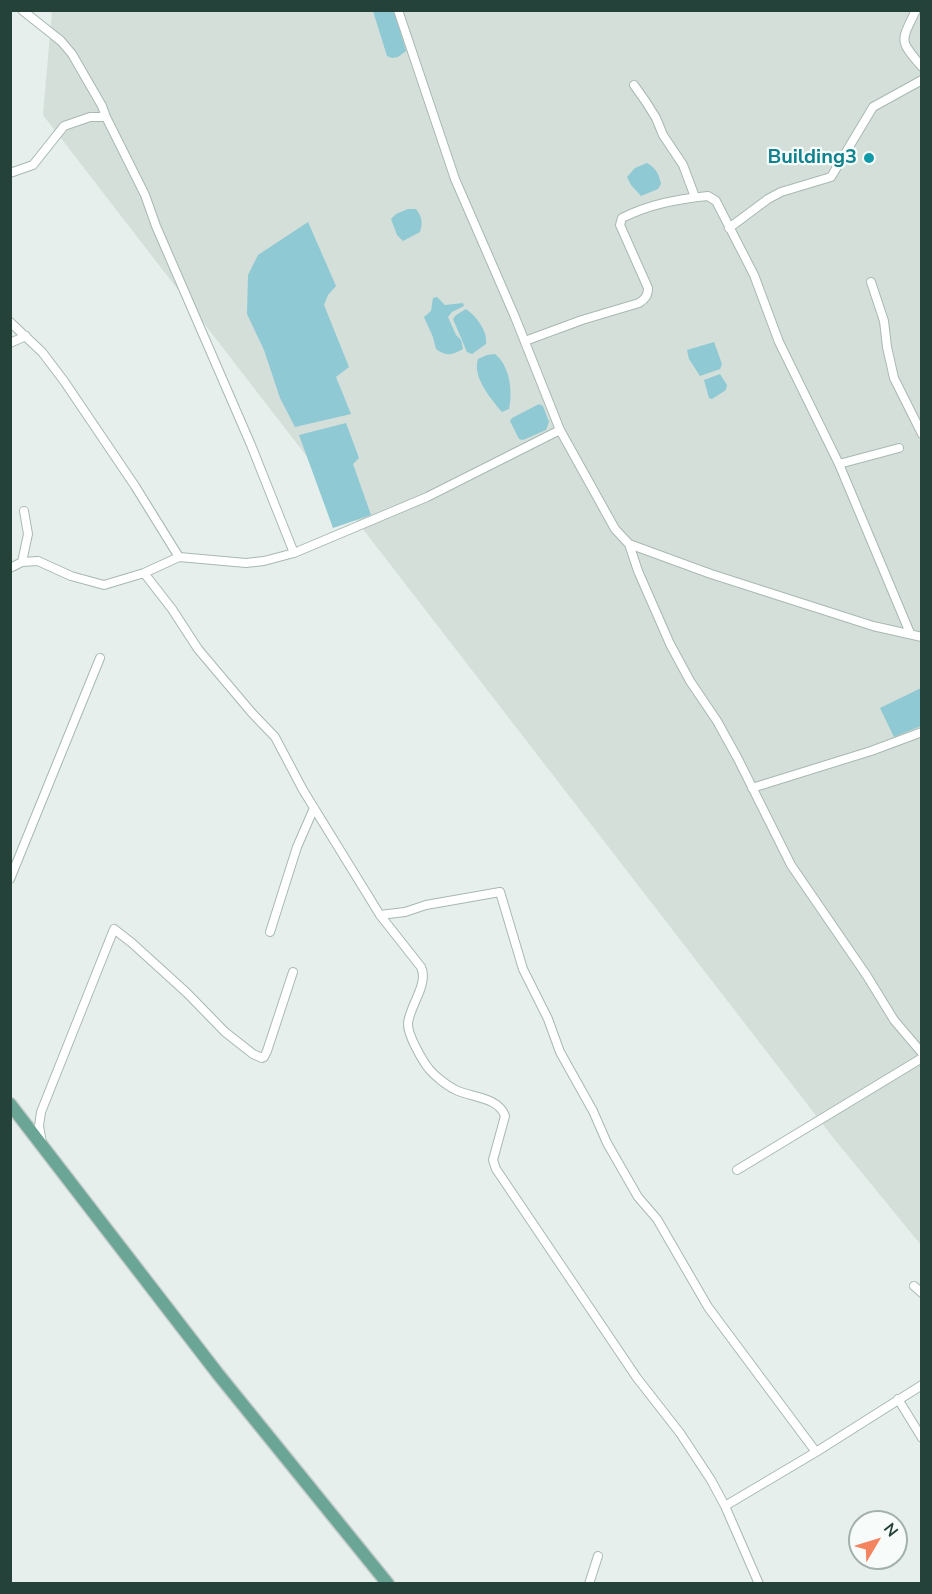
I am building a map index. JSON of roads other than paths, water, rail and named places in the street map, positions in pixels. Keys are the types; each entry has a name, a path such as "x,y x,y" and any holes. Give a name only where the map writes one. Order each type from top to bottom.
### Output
{"main road":[{"path":"10,1104 211,1365 388,1584"}],"street":[{"path":"22,10 61,41 72,54 102,106 145,195 294,553"},
{"path":"398,10 454,179 525,341 560,430 615,529 629,544 638,571 670,644 690,681 722,731 790,866 921,1056 737,1170"},
{"path":"916,10 903,38 903,44 921,67"},
{"path":"729,228 781,192 831,177 873,107 921,80"},
{"path":"633,85 646,102 663,135 683,165 695,197"},
{"path":"10,173 33,165 64,126 90,117 106,117"},
{"path":"525,341 582,320 639,303 648,296 648,288 620,225 622,218 671,200 708,196 716,201 754,275 779,342 839,464 910,633"},
{"path":"871,282 884,321 886,347 894,378 921,434"},
{"path":"10,322 42,352 64,381 135,486 179,557"},
{"path":"10,343 26,336"},
{"path":"10,567 22,562 38,561 71,576 104,585 144,573 179,557 246,563 264,561 294,553 427,497 560,430"},
{"path":"839,464 899,448"},
{"path":"22,562 28,534 24,511"},
{"path":"629,544 711,574 873,626 921,637"},
{"path":"144,573 172,609 198,649 275,737 294,775 380,915 424,973 408,1025 413,1040 429,1069 455,1090 485,1099 503,1111 505,1116 493,1160 496,1169 637,1378 689,1445 725,1506 759,1584"},
{"path":"10,879 100,658"},
{"path":"752,788 872,751 921,732"},
{"path":"270,932 297,847 314,808"},
{"path":"380,915 500,892 523,969 548,1019 560,1052 593,1111 607,1143 638,1197 657,1219 708,1307 816,1452"},
{"path":"43,1147 39,1126 41,1112 114,929 187,993 225,1032 253,1054 262,1058 267,1051 293,972"},
{"path":"914,1286 921,1293"},
{"path":"725,1506 816,1452 921,1385"},
{"path":"898,1400 921,1438"},
{"path":"589,1584 598,1556"}],"water":[{"path":"373,11 394,11 406,51 398,57 387,56"},
{"path":"647,163 657,172 661,184 658,189 641,196 627,177 635,168"},
{"path":"408,209 416,209 421,217 420,232 403,241 397,235 391,219"},
{"path":"308,222 336,286 328,295 324,305 349,367 336,377 351,414 295,427 280,398 264,350 247,314 248,275 258,255"},
{"path":"437,297 445,305 463,303 464,306 452,312 448,317 456,335 461,340 463,349 453,354 446,354 436,349 424,317 431,311 433,298"},
{"path":"466,309 481,324 486,339 486,344 472,354 467,352 453,319"},
{"path":"714,342 722,364 720,369 700,376 689,359 687,350"},
{"path":"495,354 507,372 511,395 509,409 502,412 480,380 477,366 478,359"},
{"path":"720,374 727,385 726,390 712,399 709,398 704,380"},
{"path":"539,404 543,406 549,422 546,430 523,440 519,439 510,421"},
{"path":"346,423 359,458 353,464 371,515 333,528 299,435"},
{"path":"921,688 921,726 894,737 880,708"}],"place":[{"name":"Building3","path":"869,158"}]}
